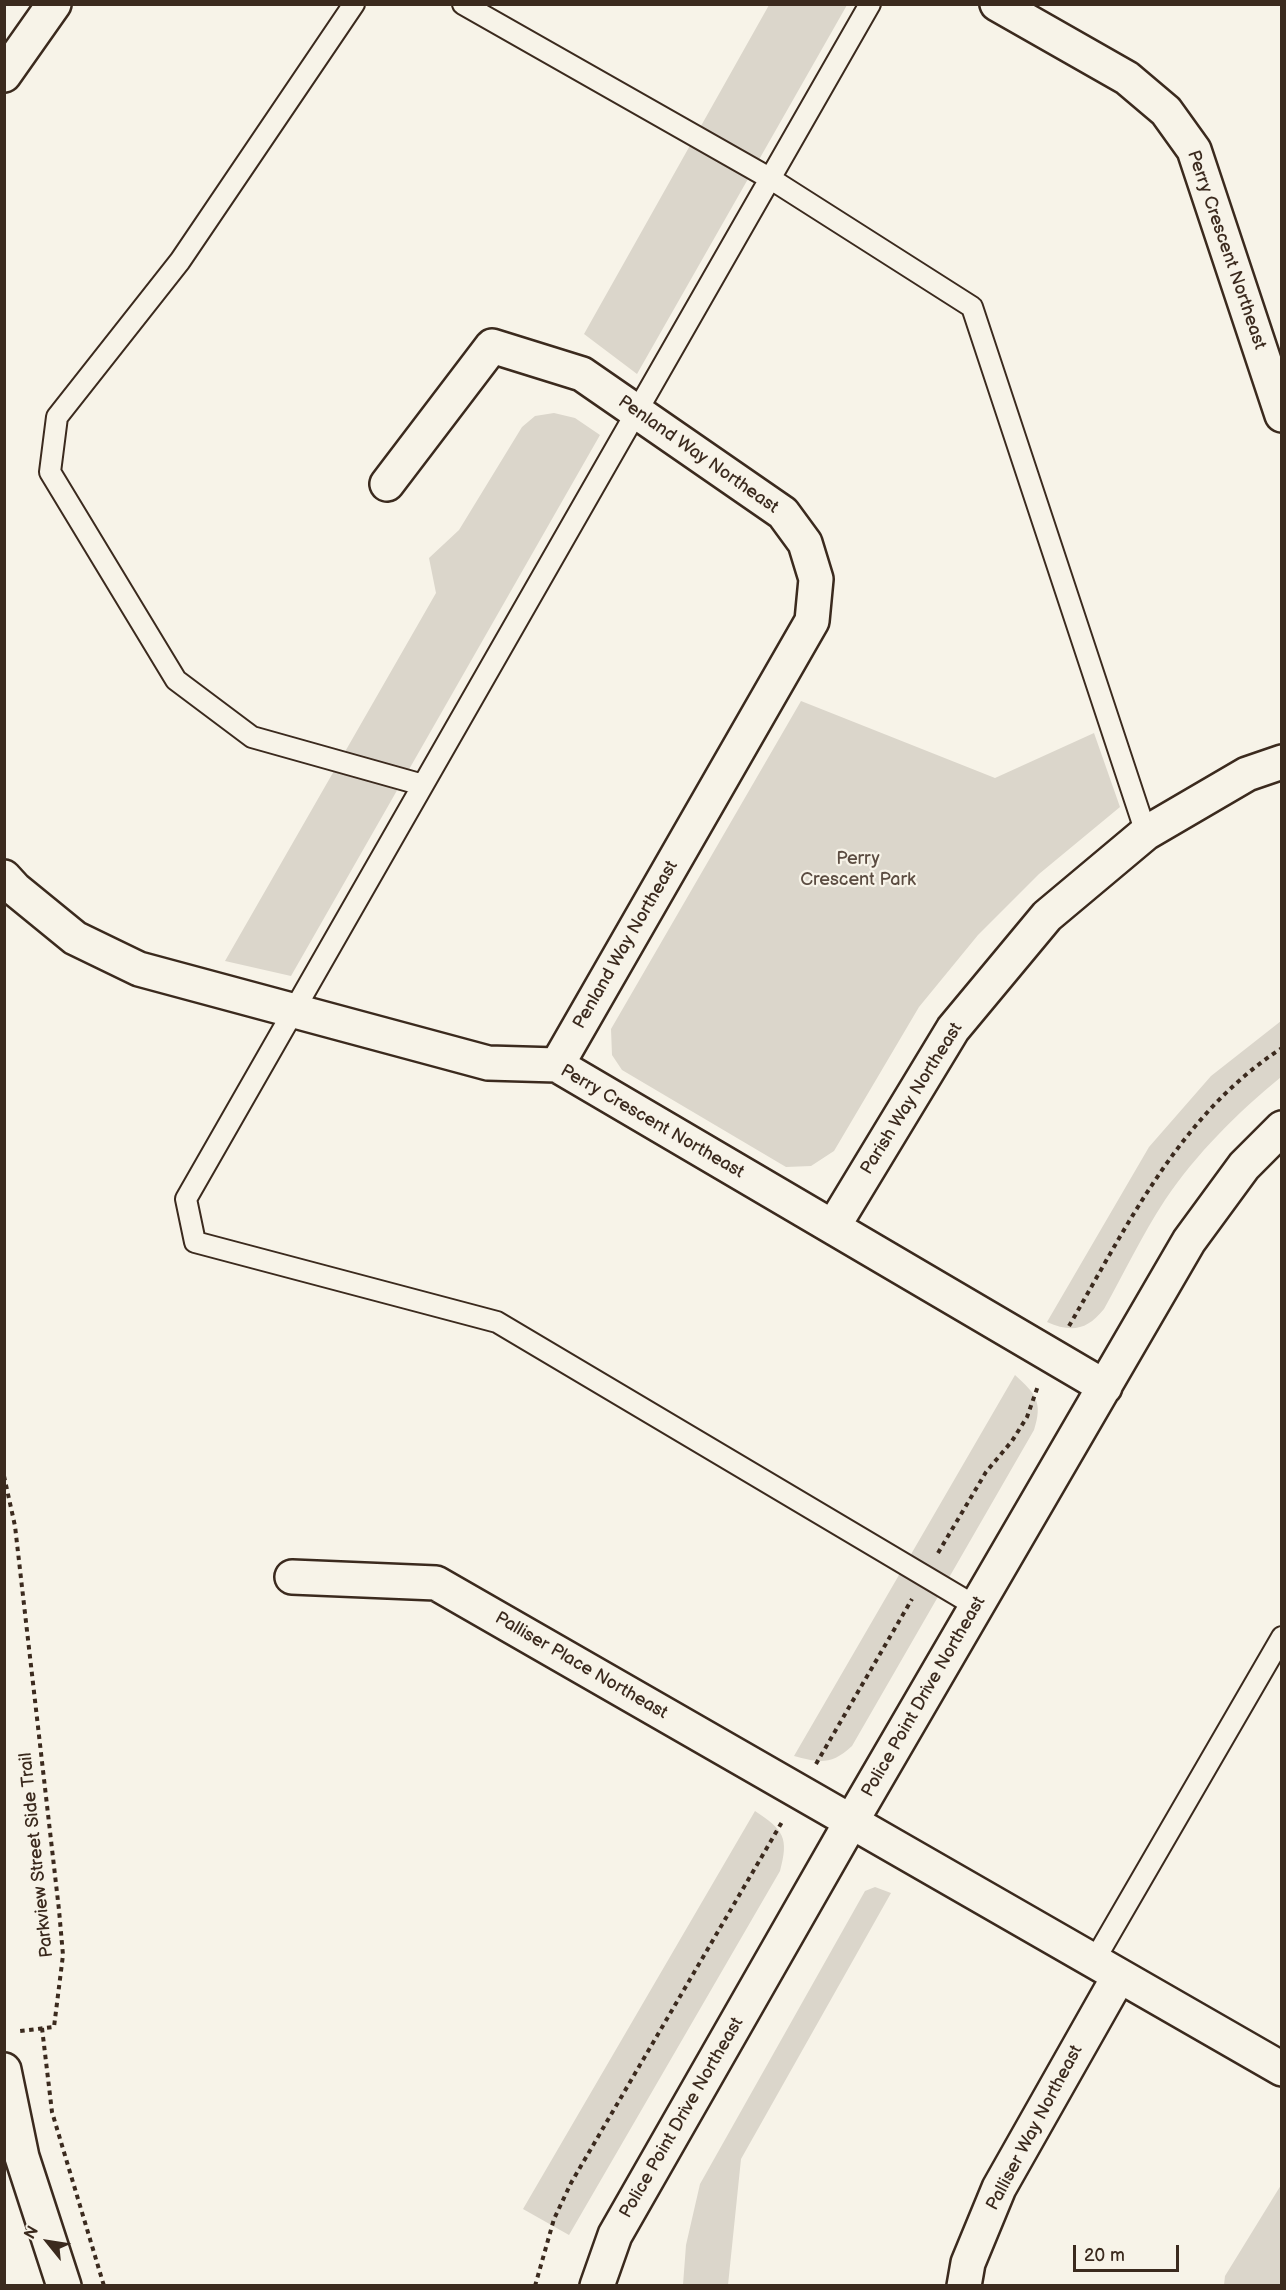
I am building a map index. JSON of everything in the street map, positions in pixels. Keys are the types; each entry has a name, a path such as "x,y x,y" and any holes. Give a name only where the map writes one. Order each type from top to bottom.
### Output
{"street":[{"path":"4,75 54,4"},
{"name":"Perry Crescent Northeast","path":"997,4 1127,78 1166,111 1194,150 1281,415"},
{"name":"Penland Way Northeast","path":"387,484 492,346 582,374 783,513 805,543 816,579 812,621 556,1065"},
{"name":"Parish Way Northeast","path":"833,1227 953,1029 1047,916 1146,833 1247,774 1281,762"},
{"name":"Perry Crescent Northeast","path":"4,877 75,938 139,969 488,1063 556,1065 1105,1387"},
{"name":"Police Point Drive Northeast","path":"597,2286 615,2235 851,1822 1189,1241 1244,1166 1281,1128"},
{"name":"Palliser Place Northeast","path":"292,1577 436,1583 851,1822"},
{"path":"851,1822 1281,2069"},
{"name":"Palliser Way Northeast","path":"964,2286 969,2263 999,2188 1106,1969"},
{"path":"4,2070 22,2157 64,2286"}],"lane":[{"path":"354,4 180,261 57,417 50,472 176,680 252,737 423,785"},
{"path":"463,4 771,179 972,307 1146,833"},
{"path":"870,4 186,1199 195,1242 497,1322 977,1607"},
{"path":"1106,1969 1281,1637"}],"path":[{"path":"535,2286 554,2219 571,2183 924,1576 986,1472 1012,1441 1027,1417 1035,1392 1052,1356 1153,1181 1209,1110 1257,1064 1281,1048"},
{"name":"Parkview Street Side Trail","path":"4,1476 15,1526 63,1955 54,2026 42,2028"},
{"path":"20,2031 42,2028 52,2112 104,2286"}],"green space":[{"path":"769,5 847,5 637,374 584,334"},
{"path":"554,413 575,418 600,435 291,976 225,961 436,593 429,558 459,530 522,427 535,416"},
{"name":"Perry Crescent Park","path":"801,701 995,778 1094,733 1120,807 1039,874 978,935 919,1007 834,1151 811,1166 786,1167 622,1070 612,1055 611,1029"},
{"path":"1281,1021 1281,1077 1218,1134 1177,1183 1149,1227 1104,1309 1091,1321 1078,1327 1064,1328 1047,1322 1149,1147 1211,1076"},
{"path":"1015,1375 1036,1399 1038,1412 1034,1430 852,1746 838,1757 825,1761 794,1756"},
{"path":"755,1811 772,1824 782,1836 784,1850 780,1871 569,2235 523,2209"},
{"path":"875,1887 891,1893 741,2159 728,2285 683,2285 686,2245 700,2184 865,1891"},
{"path":"1281,2185 1281,2285 1224,2285 1225,2276"}]}
